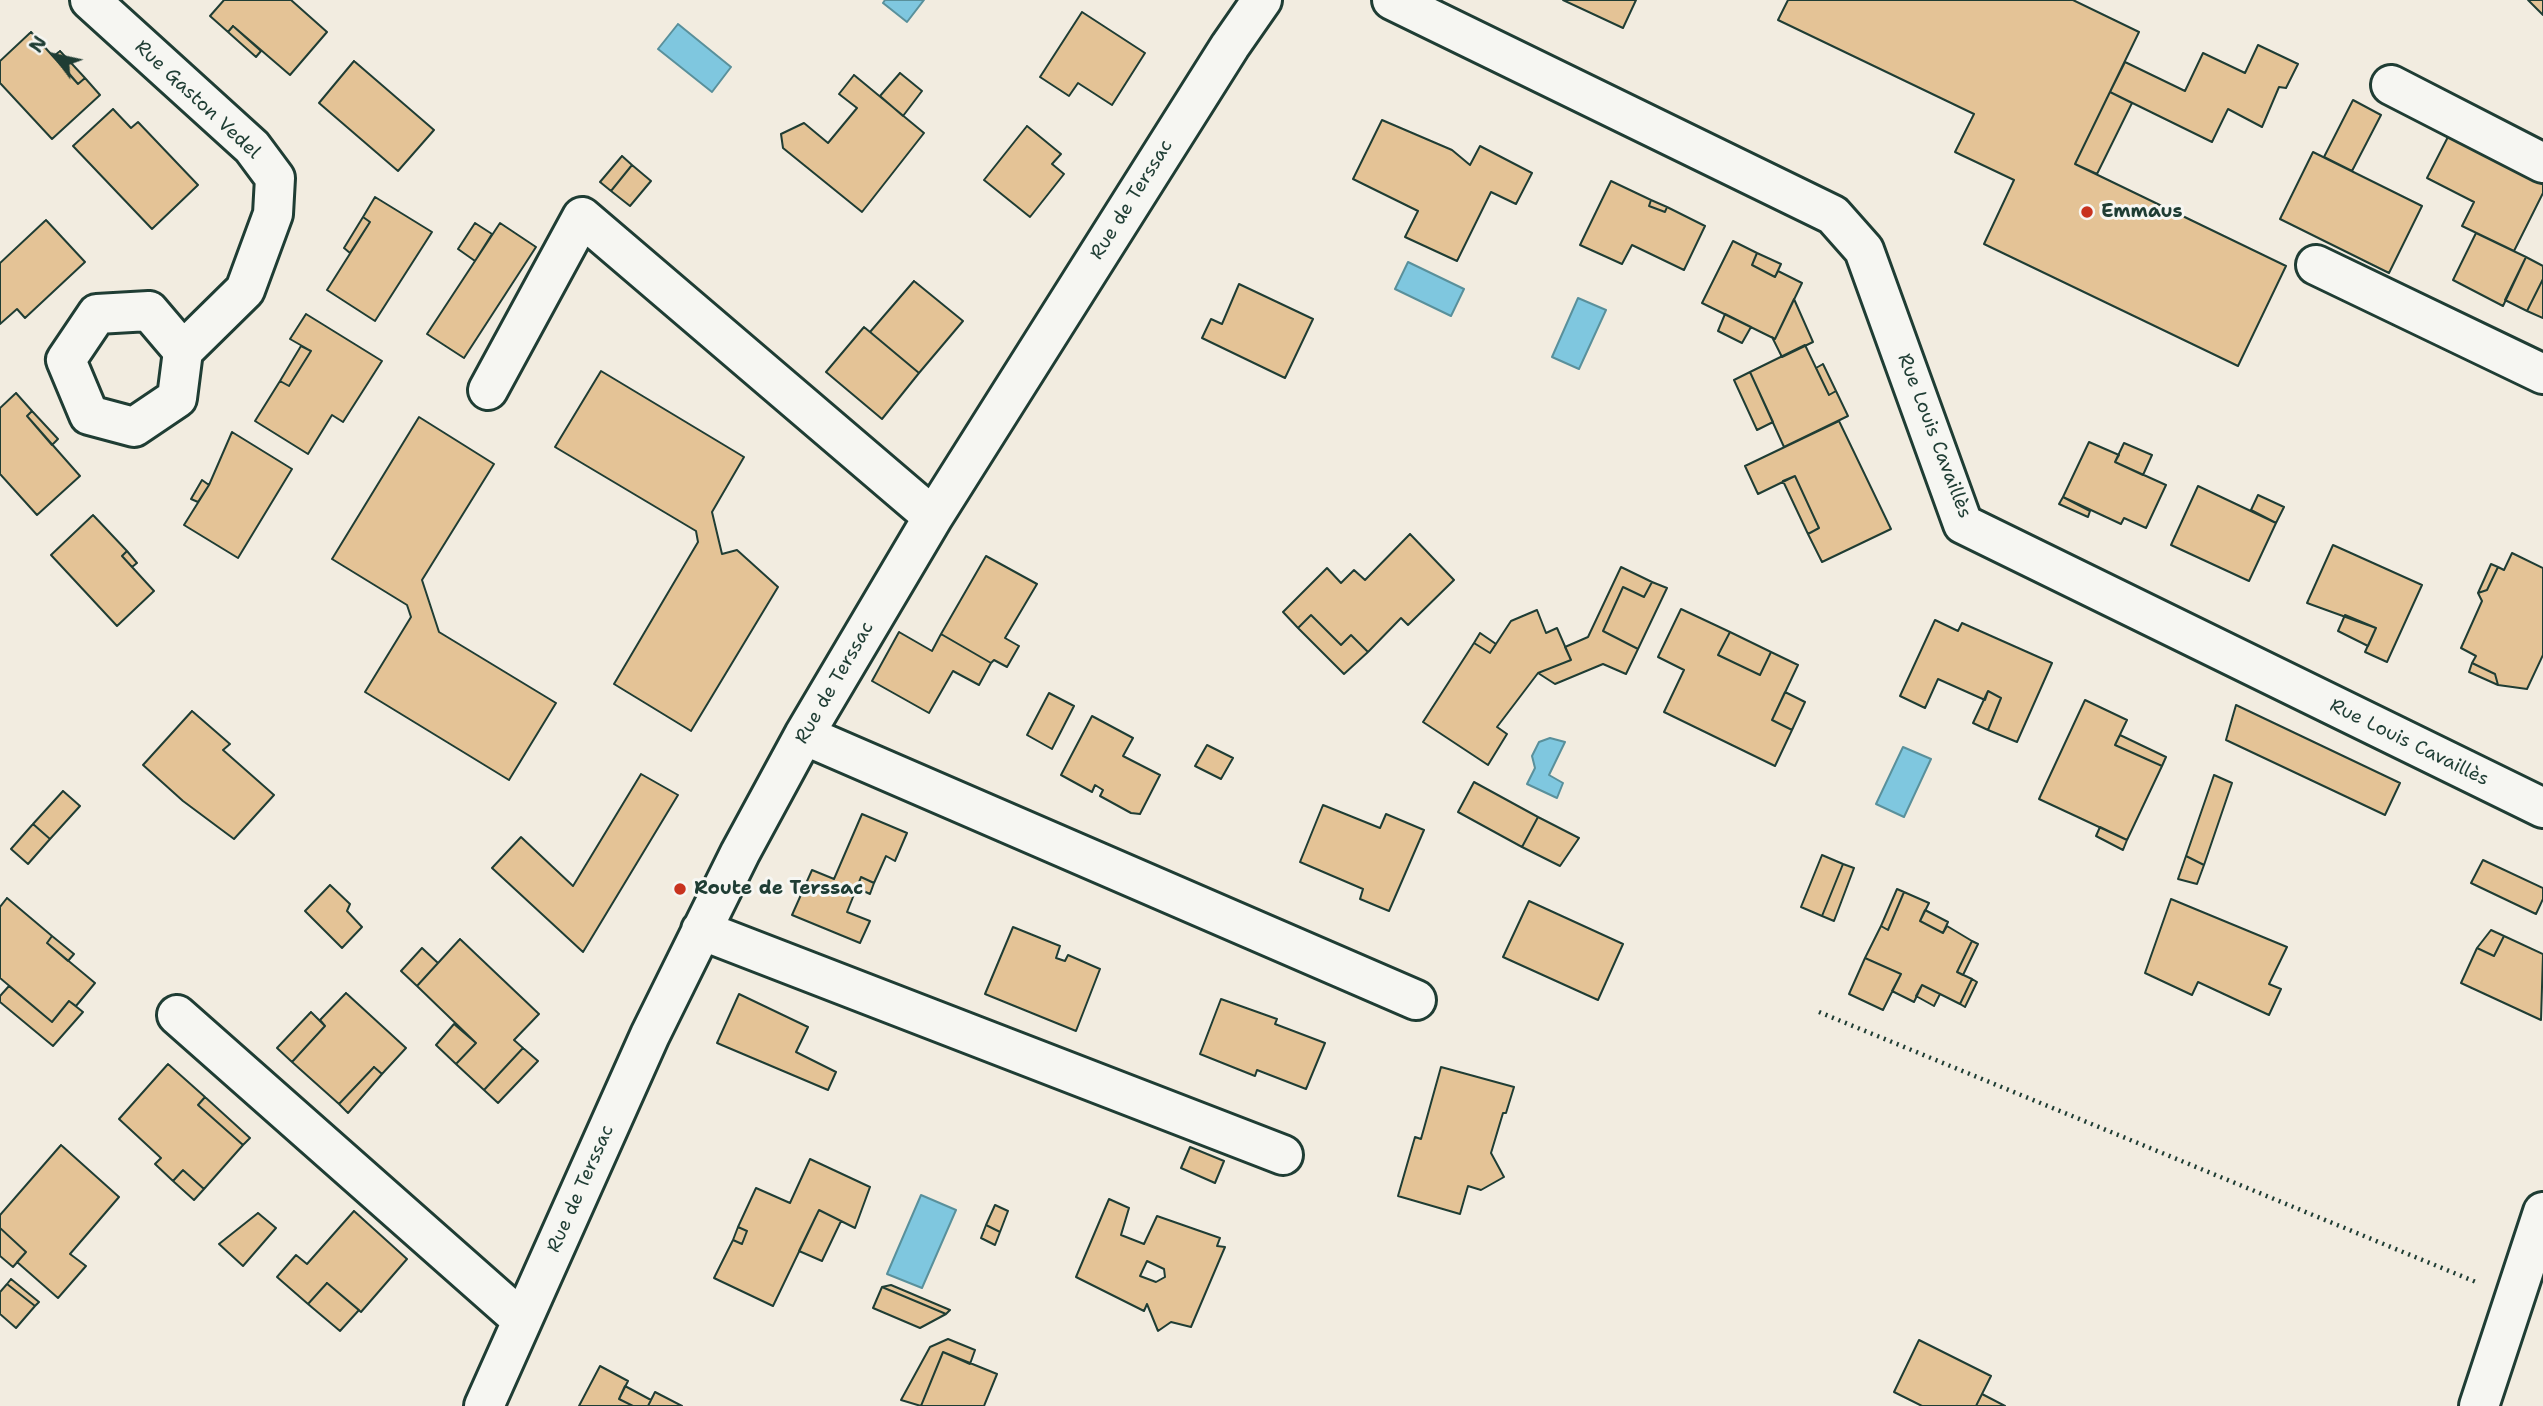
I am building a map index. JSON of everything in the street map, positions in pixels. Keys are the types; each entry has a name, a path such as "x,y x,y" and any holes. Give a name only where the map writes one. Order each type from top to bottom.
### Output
{"street":[{"name":"Rue Gaston Vedel","path":"90,0 252,147 275,178 273,214 245,290 183,351"},
{"name":"Rue de Terssac","path":"484,1406 650,1035 701,930 804,735 933,517 1230,46 1262,0"},
{"name":"Rue Louis Cavaillès","path":"1392,0 1833,215 1864,250 1964,524 2543,808"},
{"path":"2391,85 2543,163"},
{"path":"488,390 583,218 933,517"},
{"path":"2316,265 2543,374"},
{"path":"804,735 1416,1000"},
{"path":"701,930 1283,1155"},
{"path":"177,1015 522,1320"},
{"path":"2479,1406 2543,1212"}],"path":[{"path":"1819,1012 2516,1298"}],"water":[{"path":"885,0 924,0 907,22 883,3"},
{"path":"678,24 731,67 712,92 658,49"},
{"path":"1408,262 1464,289 1451,316 1395,289"},
{"path":"1578,298 1606,310 1579,369 1552,357"},
{"path":"1550,738 1565,742 1549,775 1563,783 1557,798 1527,784 1535,768 1532,756 1539,742"},
{"path":"1903,747 1931,759 1904,817 1876,804"},
{"path":"921,1195 956,1210 922,1288 887,1274"}],"building":[{"path":"224,0 291,0 327,32 290,75 233,26 228,32 210,16"},
{"path":"1563,0 1636,0 1623,28"},
{"name":"Emmaus","path":"1788,0 2073,0 2139,32 2075,164 2286,266 2238,366 1984,244 2014,180 1955,152 1974,114 1778,20"},
{"path":"2528,0 2543,0 2543,15"},
{"path":"1082,12 1145,53 1112,105 1078,83 1069,96 1040,77"},
{"path":"233,26 261,51 256,57 228,32"},
{"path":"31,32 78,84 85,78 100,95 52,139 0,83 0,61"},
{"path":"2258,45 2298,64 2286,88 2279,87 2262,127 2228,109 2212,142 2110,92 2125,62 2185,91 2203,53 2245,73"},
{"path":"60,51 85,78 78,84 54,56"},
{"path":"354,61 434,130 398,171 319,103"},
{"path":"900,73 922,91 903,116 880,96"},
{"path":"854,75 924,133 862,212 783,148 781,134 804,123 828,143 857,108 839,94"},
{"path":"2110,92 2132,103 2097,174 2075,164"},
{"path":"2353,100 2381,115 2352,171 2324,157"},
{"path":"113,109 131,128 138,122 198,185 152,229 73,146"},
{"path":"1382,120 1452,150 1470,165 1480,146 1532,173 1516,204 1491,192 1457,261 1405,237 1418,211 1353,179"},
{"path":"1027,126 1061,154 1052,164 1064,174 1030,217 984,180"},
{"path":"2452,129 2543,175 2543,193 2514,251 2462,226 2474,202 2427,178"},
{"path":"2313,152 2422,206 2389,273 2280,219"},
{"path":"622,156 632,165 611,191 600,182"},
{"path":"632,165 651,181 630,206 611,191"},
{"path":"1611,181 1651,200 1649,206 1665,212 1667,207 1705,226 1684,270 1632,245 1622,264 1580,245"},
{"path":"375,197 432,232 375,321 327,290 370,222 363,217"},
{"path":"1651,200 1667,207 1665,212 1649,206"},
{"path":"363,217 370,222 350,253 344,248"},
{"path":"46,220 85,262 25,318 17,309 0,324 0,263"},
{"path":"475,223 492,234 475,261 458,249"},
{"path":"500,223 536,247 464,358 427,334"},
{"path":"2476,233 2526,257 2503,306 2453,280"},
{"path":"1733,241 1757,253 1752,265 1775,277 1778,271 1802,283 1775,339 1702,303"},
{"path":"1757,253 1781,264 1775,277 1752,265"},
{"path":"2526,257 2543,266 2543,279 2527,311 2505,300"},
{"path":"2543,279 2543,318 2527,311"},
{"path":"914,281 963,321 919,373 870,332"},
{"path":"1239,284 1313,319 1285,378 1202,338 1211,319 1222,324"},
{"path":"1794,299 1813,342 1782,357 1772,337 1775,339"},
{"path":"306,314 382,361 343,422 332,415 308,454 255,421 280,381 289,386 311,351 290,339"},
{"path":"1725,314 1751,327 1742,343 1718,331"},
{"path":"864,327 919,373 882,419 826,372"},
{"path":"1805,345 1829,395 1836,391 1848,416 1784,447 1750,372"},
{"path":"301,346 311,351 289,386 280,381"},
{"path":"1823,364 1836,391 1829,395 1816,368"},
{"path":"601,371 744,457 712,512 722,554 737,550 778,587 691,731 614,684 698,542 696,531 555,447"},
{"path":"1750,372 1773,422 1757,430 1734,380"},
{"path":"16,393 32,411 27,416 80,476 37,515 0,474 0,408"},
{"path":"32,411 58,439 52,445 27,416"},
{"path":"419,417 494,464 422,580 439,632 556,703 509,780 365,692 411,617 407,605 332,559"},
{"path":"1839,421 1891,529 1822,562 1808,534 1819,528 1795,476 1758,494 1745,466"},
{"path":"232,432 292,469 238,558 184,525 209,485"},
{"path":"2089,442 2119,455 2115,462 2166,485 2146,528 2124,518 2121,524 2063,497"},
{"path":"2124,443 2152,455 2143,475 2115,462"},
{"path":"1795,476 1819,528 1808,534 1783,481"},
{"path":"202,480 209,485 198,502 191,499"},
{"path":"2198,486 2276,523 2249,581 2171,545"},
{"path":"2258,495 2284,507 2276,523 2251,510"},
{"path":"2063,497 2090,511 2088,517 2059,504"},
{"path":"93,515 127,551 122,556 154,591 117,626 51,555"},
{"path":"1410,534 1454,580 1408,625 1401,618 1368,652 1351,635 1341,645 1311,615 1298,628 1283,612 1327,568 1341,583 1354,570 1365,580"},
{"path":"2333,545 2422,585 2387,662 2365,652 2376,628 2307,603"},
{"path":"127,551 137,563 132,567 122,556"},
{"path":"2512,553 2543,568 2543,655 2527,689 2498,685 2495,674 2472,663 2476,656 2461,648 2482,601 2478,593 2487,590 2498,567 2504,570"},
{"path":"986,556 1037,584 1005,638 1019,646 1007,667 994,660 991,663 941,634"},
{"path":"2491,564 2498,567 2487,590 2478,593"},
{"path":"1621,567 1652,582 1644,597 1623,587 1603,631 1638,649 1626,674 1603,664 1555,684 1538,673 1571,660 1565,647 1588,637"},
{"path":"1652,582 1667,588 1638,649 1603,631 1623,587 1644,597"},
{"path":"1681,609 1730,632 1718,655 1760,675 1771,652 1798,665 1772,720 1792,730 1775,766 1664,712 1684,670 1658,657"},
{"path":"1537,610 1546,633 1557,628 1571,660 1538,673 1497,727 1507,734 1488,765 1423,722 1474,643 1490,653 1511,621"},
{"path":"1311,615 1341,645 1351,635 1368,652 1344,674 1298,628"},
{"path":"2345,615 2376,628 2368,646 2338,631"},
{"path":"1935,620 1958,631 1962,623 2052,663 2017,742 1988,730 2001,698 1988,691 1985,700 1938,679 1925,708 1900,696"},
{"path":"899,632 932,651 941,634 991,663 979,685 953,671 929,713 872,681"},
{"path":"1730,632 1771,652 1760,675 1718,655"},
{"path":"1480,633 1496,644 1490,653 1474,643"},
{"path":"2472,663 2495,674 2498,685 2469,672"},
{"path":"1988,691 2001,698 1988,730 1973,723"},
{"path":"1785,692 1805,702 1792,730 1772,720"},
{"path":"1049,693 1074,706 1052,749 1027,735"},
{"path":"2085,700 2127,720 2115,745 2162,766 2127,840 2039,799"},
{"path":"2236,705 2400,783 2385,815 2226,740"},
{"path":"192,711 230,744 223,750 274,795 234,839 183,801 143,765"},
{"path":"1092,716 1133,738 1123,756 1160,775 1140,814 1131,813 1100,796 1103,790 1095,785 1092,792 1061,775"},
{"path":"2120,735 2166,757 2162,766 2115,745"},
{"path":"1207,745 1233,758 1221,779 1195,766"},
{"path":"641,774 678,795 583,952 492,868 521,837 573,886"},
{"path":"2214,775 2232,783 2204,865 2186,856"},
{"path":"1474,782 1538,817 1522,847 1458,812"},
{"path":"63,791 80,806 50,839 33,824"},
{"path":"1323,805 1380,828 1386,814 1424,830 1389,911 1360,899 1363,889 1300,862"},
{"path":"862,814 907,833 895,861 886,856 874,883 861,877 847,912 870,921 860,943 792,915 812,870 834,879"},
{"path":"1538,817 1579,838 1560,866 1522,847"},
{"path":"33,824 50,839 28,864 11,849"},
{"path":"2100,827 2127,840 2123,850 2096,836"},
{"path":"1822,855 1843,864 1822,916 1801,907"},
{"path":"2186,856 2204,865 2197,884 2178,879"},
{"path":"2483,860 2543,888 2543,899 2536,914 2471,883"},
{"path":"1843,864 1854,868 1834,921 1822,916"},
{"path":"861,877 874,883 870,894 857,888"},
{"path":"330,885 350,904 347,911 362,927 342,948 305,911"},
{"path":"1897,889 1904,892 1888,930 1881,926"},
{"path":"1904,892 1929,903 1920,921 1943,933 1947,926 1972,941 1957,972 1972,979 1960,1004 1922,985 1914,1002 1892,991 1901,974 1865,958 1881,926 1888,930"},
{"path":"7,898 52,936 47,943 95,983 76,1006 69,1001 52,1022 0,978 0,907"},
{"path":"2171,899 2287,947 2269,984 2281,989 2269,1015 2198,982 2192,995 2145,973"},
{"path":"1529,901 1623,944 1598,1000 1503,957"},
{"path":"1925,910 1948,922 1943,933 1920,921"},
{"path":"1013,927 1060,946 1056,958 1065,961 1068,955 1100,969 1076,1031 985,994"},
{"path":"2491,930 2504,936 2494,956 2477,948"},
{"path":"52,936 74,954 68,961 47,943"},
{"path":"2504,936 2543,954 2541,1020 2461,983 2477,948 2494,956"},
{"path":"460,939 539,1014 514,1040 523,1048 484,1090 456,1064 476,1043 417,986"},
{"path":"1972,941 1978,944 1963,975 1957,972"},
{"path":"422,948 438,963 417,986 401,971"},
{"path":"1865,958 1901,974 1883,1010 1849,994"},
{"path":"1972,979 1977,982 1965,1007 1960,1004"},
{"path":"1922,985 1940,994 1934,1006 1916,996"},
{"path":"9,986 52,1022 69,1001 83,1012 53,1046 0,1002 0,996"},
{"path":"346,993 406,1048 382,1074 374,1067 339,1104 292,1062 325,1026 320,1020"},
{"path":"739,994 808,1027 796,1052 836,1072 828,1090 717,1043"},
{"path":"1221,999 1277,1019 1275,1024 1325,1043 1306,1089 1257,1070 1255,1076 1200,1054"},
{"path":"311,1012 325,1026 292,1062 277,1048"},
{"path":"454,1024 476,1043 456,1064 436,1045"},
{"path":"523,1048 538,1061 498,1103 484,1090"},
{"path":"168,1064 205,1097 198,1105 243,1145 204,1189 183,1170 173,1181 155,1164 161,1158 119,1119"},
{"path":"374,1067 382,1074 348,1113 339,1104"},
{"path":"1441,1067 1514,1087 1491,1153 1504,1177 1481,1190 1468,1186 1460,1214 1398,1196 1415,1137 1421,1139"},
{"path":"205,1097 250,1138 243,1145 198,1105"},
{"path":"61,1145 119,1197 70,1254 86,1266 58,1298 17,1262 26,1252 0,1228 0,1215"},
{"path":"1190,1147 1224,1161 1215,1183 1181,1168"},
{"path":"810,1159 870,1187 855,1228 819,1210 773,1306 714,1278 733,1240 742,1244 747,1231 738,1227 756,1188 790,1203"},
{"path":"183,1170 204,1189 194,1200 173,1181"},
{"path":"1109,1199 1129,1208 1121,1235 1144,1244 1157,1216 1220,1238 1217,1246 1225,1247 1191,1327 1171,1322 1158,1331 1147,1304 1144,1311 1076,1277"},
{"path":"995,1205 1008,1211 1000,1232 986,1225"},
{"path":"819,1210 841,1221 822,1261 799,1251"},
{"path":"354,1211 407,1259 361,1312 327,1283 308,1304 277,1277 296,1255 307,1264"},
{"path":"258,1213 276,1228 243,1266 219,1244"},
{"path":"986,1225 1000,1232 995,1245 981,1238"},
{"path":"738,1227 747,1231 742,1244 733,1240"},
{"path":"0,1228 26,1252 13,1267 0,1256"},
{"path":"1147,1261 1164,1269 1165,1277 1156,1282 1140,1276"},
{"path":"11,1279 39,1302 35,1306 7,1284"},
{"path":"327,1283 359,1310 340,1331 308,1304"},
{"path":"7,1284 35,1306 16,1328 0,1314 0,1292"},
{"path":"891,1285 950,1310 946,1314 882,1287"},
{"path":"882,1287 946,1314 920,1328 873,1308"},
{"path":"948,1339 975,1350 970,1364 943,1352 921,1406 901,1400 930,1347"},
{"path":"1919,1340 1991,1376 1976,1406 1922,1406 1894,1392"},
{"path":"943,1352 997,1374 984,1406 921,1406"},
{"path":"600,1366 628,1381 619,1399 633,1406 579,1406"},
{"path":"625,1386 651,1400 648,1406 633,1406 619,1399"},
{"path":"655,1392 682,1406 648,1406"},
{"path":"1982,1394 2005,1406 1976,1406"}],"place":[{"name":"Emmaus","path":"2087,212"},
{"name":"Route de Terssac","path":"680,889"}]}
